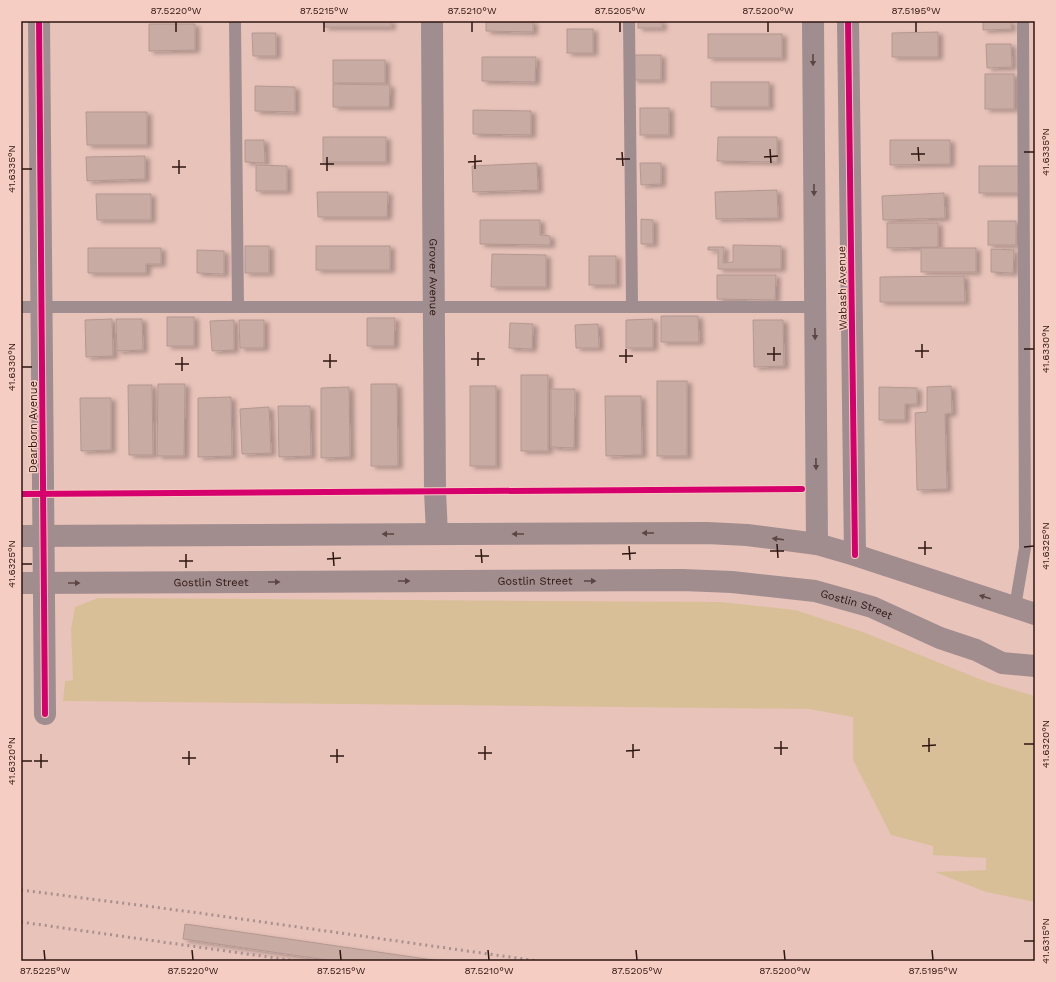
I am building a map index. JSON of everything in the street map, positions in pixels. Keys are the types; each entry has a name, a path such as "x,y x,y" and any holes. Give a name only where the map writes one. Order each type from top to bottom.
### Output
{"main road":[{"path":"21,536 707,533 747,535 817,544 1035,614"},
{"name":"Gostlin Street","path":"21,583 675,580 732,582 815,591 872,607 940,638 976,650 1002,663 1035,666"},
{"path":"1002,663 1035,678"}],"street":[{"name":"Dearborn Avenue","path":"39,21 32,307 44,536 45,714"},
{"name":"Grover Avenue","path":"432,21 435,491 437,534"},
{"path":"812,21 817,544"},
{"name":"Wabash Avenue","path":"848,21 855,555"}],"lane":[{"path":"235,21 238,307"},
{"path":"628,21 632,306"},
{"path":"1015,607 1025,548 1023,21"},
{"path":"32,307 814,307"}],"shaded area":[{"path":"98,598 721,602 795,610 863,632 987,682 1035,696 1035,902 986,892 935,872 986,870 986,858 933,855 933,846 891,835 853,760 853,717 809,709 63,701 65,681 73,680 71,629 75,607"}],"building":[{"path":"324,21 391,21 391,27 324,27"},
{"path":"486,21 533,21 533,32 486,31"},
{"path":"638,21 662,21 662,28 638,28"},
{"path":"983,21 1011,21 1011,29 983,30"},
{"path":"149,24 195,24 195,50 149,51"},
{"path":"567,29 593,29 593,53 567,53"},
{"path":"938,32 938,57 892,57 892,33"},
{"path":"252,33 276,33 276,56 253,56"},
{"path":"708,34 782,34 782,58 708,58"},
{"path":"986,44 1011,44 1012,67 987,68"},
{"path":"633,55 661,55 661,80 633,80"},
{"path":"482,57 536,57 535,82 482,81"},
{"path":"333,60 385,60 385,83 333,83"},
{"path":"985,74 1014,74 1014,109 985,109"},
{"path":"711,82 769,82 769,107 711,107"},
{"path":"333,84 390,85 389,107 333,107"},
{"path":"255,86 295,87 295,112 255,111"},
{"path":"640,108 669,108 669,135 640,135"},
{"path":"473,110 531,111 531,135 473,134"},
{"path":"86,112 147,112 147,145 87,145"},
{"path":"323,137 386,137 386,162 323,162"},
{"path":"718,137 777,137 777,162 717,161"},
{"path":"245,140 264,140 265,163 245,162"},
{"path":"890,140 950,140 950,164 890,165"},
{"path":"145,156 145,179 87,181 86,157"},
{"path":"537,163 538,190 473,192 472,166"},
{"path":"640,163 661,163 661,184 641,185"},
{"path":"256,165 287,166 287,191 256,191"},
{"path":"979,166 1021,166 1021,193 979,193"},
{"path":"777,190 778,218 716,219 715,192"},
{"path":"317,192 388,192 387,217 318,217"},
{"path":"944,193 945,218 883,220 882,196"},
{"path":"96,194 151,194 151,220 97,220"},
{"path":"641,219 653,220 653,244 641,244"},
{"path":"480,220 540,220 540,235 550,236 550,245 480,244"},
{"path":"988,221 1016,221 1016,245 988,245"},
{"path":"887,223 938,223 938,247 887,248"},
{"path":"733,245 781,246 781,269 718,269 718,250 708,250 708,247 724,247 723,263 733,262"},
{"path":"245,246 269,246 269,273 245,273"},
{"path":"316,246 390,246 390,270 316,270"},
{"path":"88,248 161,248 161,264 146,264 146,273 88,273"},
{"path":"921,248 976,248 976,272 921,272"},
{"path":"991,249 1014,250 1013,273 991,272"},
{"path":"197,250 224,251 224,274 197,273"},
{"path":"492,254 546,255 546,287 491,287"},
{"path":"589,256 616,256 616,285 589,285"},
{"path":"717,275 776,275 775,300 717,299"},
{"path":"964,276 965,302 880,302 880,277"},
{"path":"661,316 698,316 699,342 661,342"},
{"path":"167,317 194,317 194,346 167,346"},
{"path":"367,318 395,318 394,346 367,346"},
{"path":"112,319 113,356 86,357 85,320"},
{"path":"116,319 142,319 143,350 117,351"},
{"path":"653,319 653,348 626,348 626,320"},
{"path":"234,320 234,350 212,351 210,321"},
{"path":"239,320 264,320 264,348 240,348"},
{"path":"753,320 783,320 784,366 754,367"},
{"path":"510,323 533,324 532,349 509,348"},
{"path":"598,324 599,348 576,348 575,325"},
{"path":"521,375 548,375 548,451 521,451"},
{"path":"657,381 687,381 687,456 657,456"},
{"path":"158,384 185,384 184,456 157,456"},
{"path":"371,384 397,384 398,466 371,466"},
{"path":"128,385 152,385 153,455 129,455"},
{"path":"470,386 496,386 496,466 470,466"},
{"path":"951,386 952,413 945,414 947,489 917,490 915,413 927,412 927,387"},
{"path":"349,387 350,457 321,458 321,388"},
{"path":"879,387 917,388 917,404 905,404 905,420 879,420"},
{"path":"551,389 575,389 574,448 551,447"},
{"path":"605,396 641,396 642,455 606,456"},
{"path":"231,397 232,456 198,457 198,398"},
{"path":"80,398 111,398 111,450 81,451"},
{"path":"278,406 310,406 311,456 279,457"},
{"path":"269,407 271,453 242,454 240,409"},
{"path":"185,924 440,961 334,961 183,939"}],"railway":[{"path":"21,890 192,912 538,961"},
{"path":"21,922 297,961"}],"cycle path":[{"path":"39,21 45,714"},
{"path":"848,21 855,555"},
{"path":"21,494 802,489"}]}
